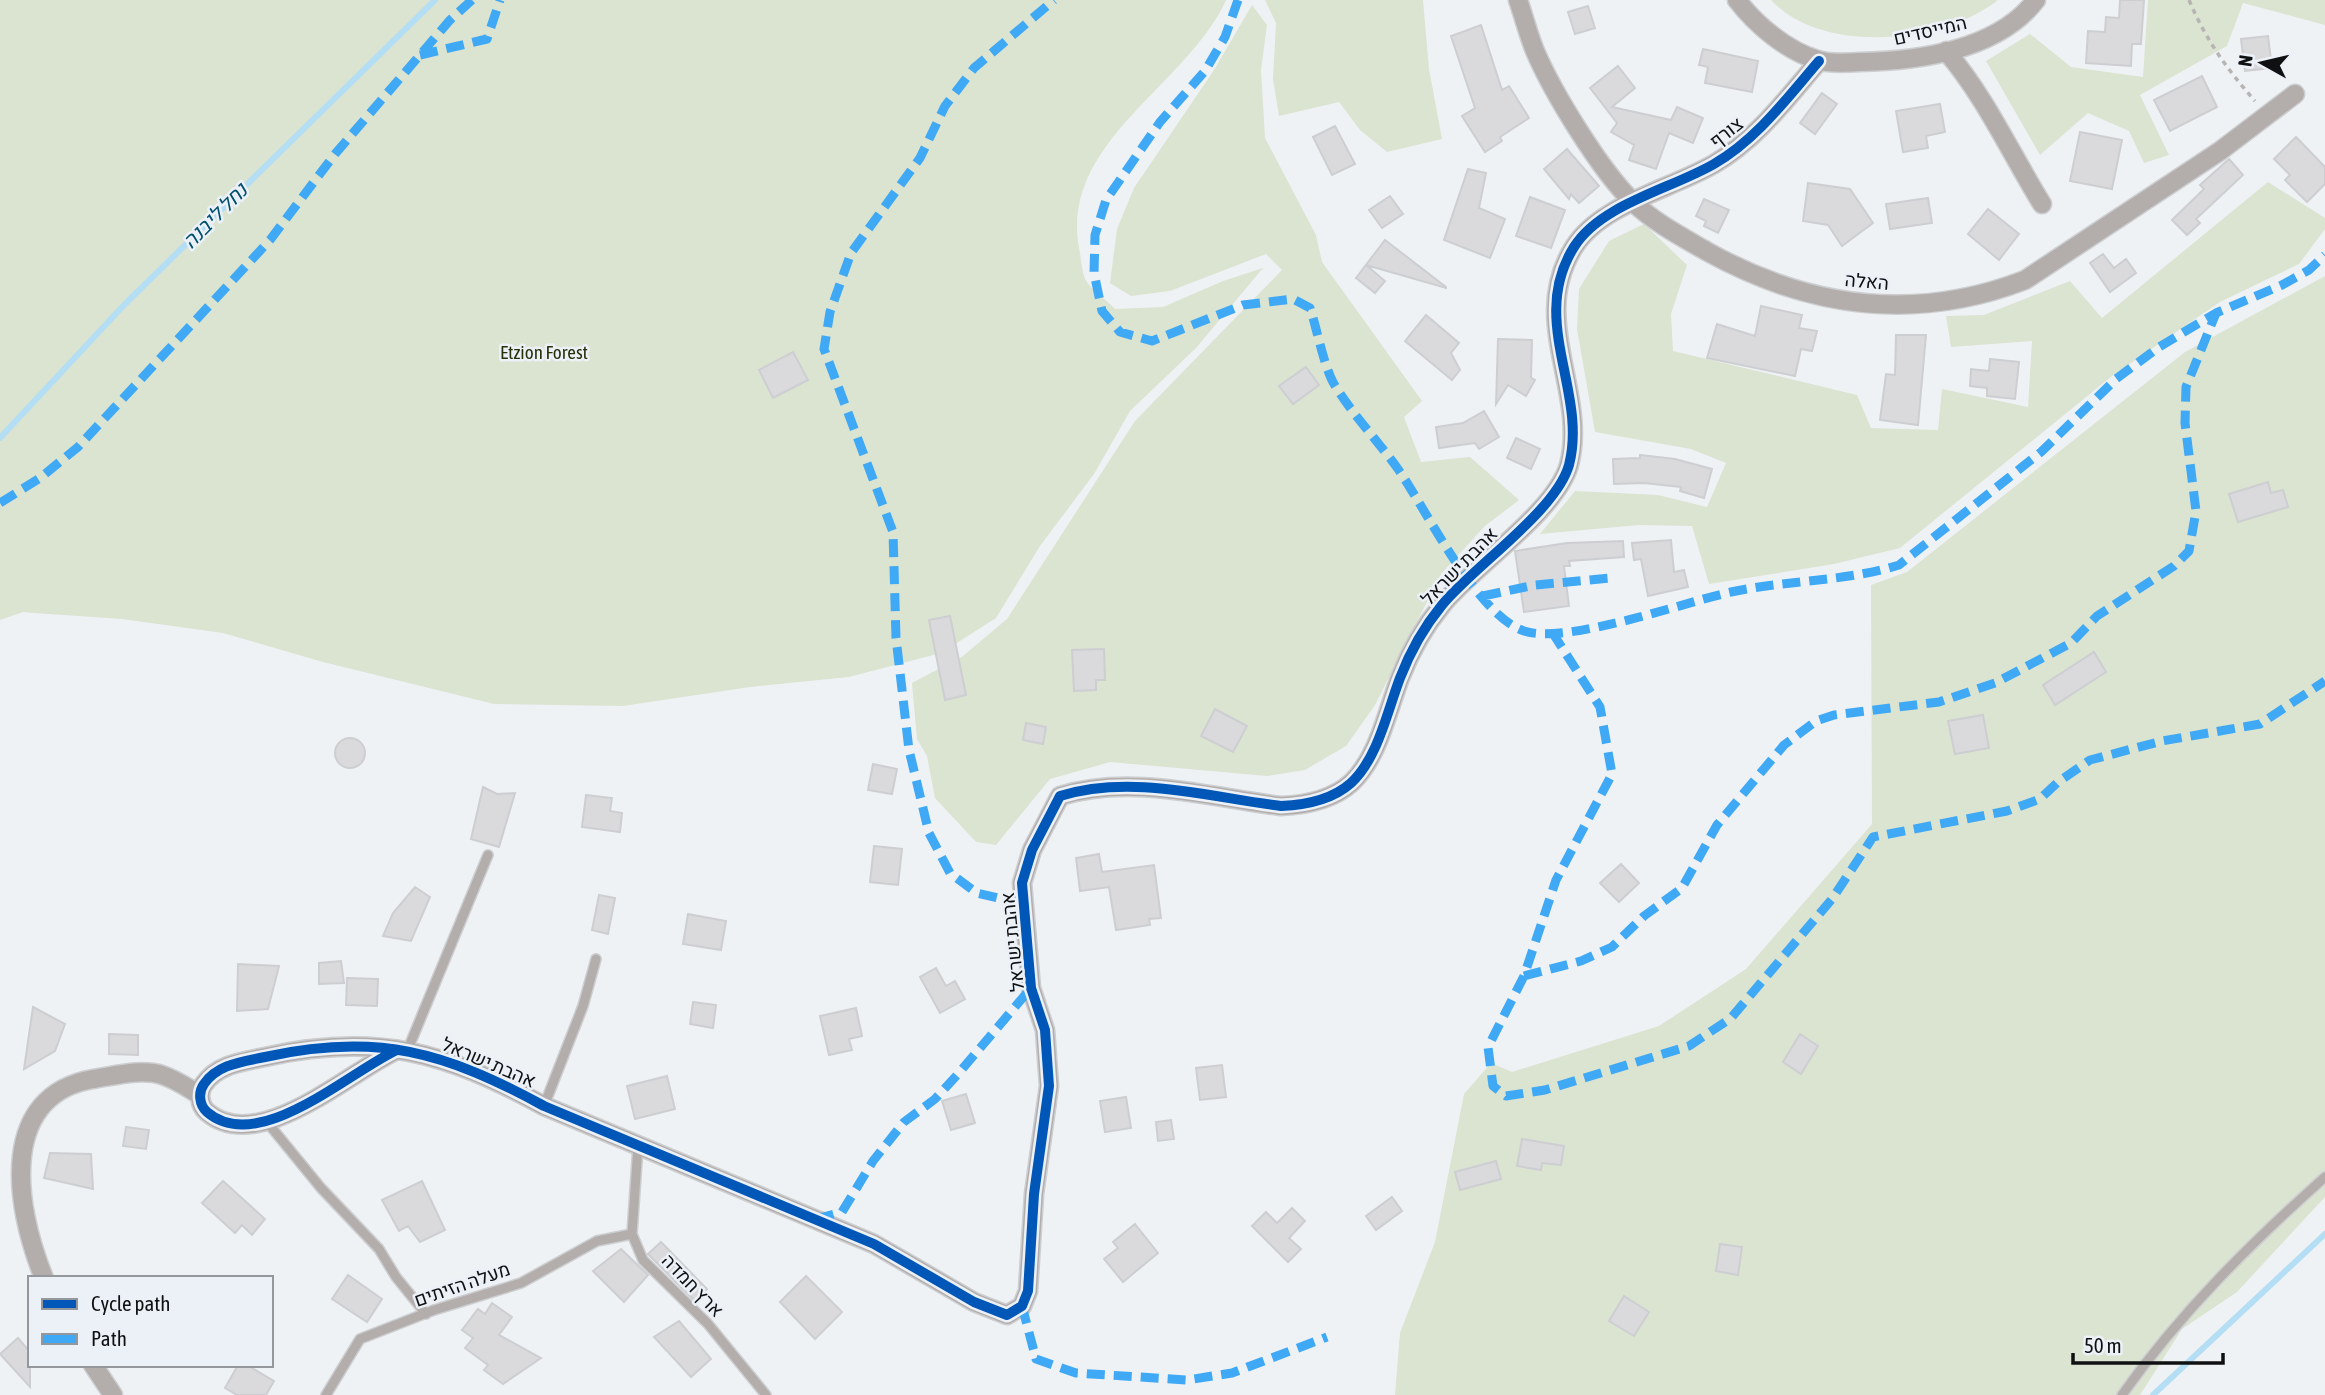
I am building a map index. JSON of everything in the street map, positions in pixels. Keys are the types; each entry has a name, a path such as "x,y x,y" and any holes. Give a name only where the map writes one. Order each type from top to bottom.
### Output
{"street":[{"name":"האלה","path":"1518,0 1535,51 1567,109 1632,201 1670,230 1758,278 1848,302 1942,303 1990,294 2025,280 2209,159 2295,94"},
{"path":"1737,0 1771,33 1819,61"},
{"name":"המייסדים","path":"1819,61 1880,62 1923,57 1946,51 1973,43 2008,26 2036,0"},
{"path":"1946,51 1968,76 1997,122 2013,157 2042,204"},
{"name":"צורף","path":"1632,201 1714,164 1740,146 1766,122 1819,61"},
{"name":"אהבת ישראל","path":"200,1094 201,1087 212,1073 230,1064 326,1047 361,1045 402,1050 497,1081 544,1106 874,1244 974,1302 1007,1315 1022,1306 1028,1291 1034,1194 1049,1086 1045,1030 1031,988 1022,883 1032,850 1049,813 1060,796 1108,787 1143,787 1281,806 1302,805 1329,797 1351,783 1367,762 1417,640 1441,606 1558,491 1569,465 1572,441 1556,330 1560,278 1574,246 1595,225 1632,201"},
{"path":"43,1276 25,1232 12,1184 11,1160 16,1131 27,1111 51,1090 76,1081 136,1073 161,1074 200,1094 204,1110 215,1118 245,1125 267,1122 314,1101 354,1073 402,1050"},
{"path":"94,1367 113,1394"}],"lane":[{"path":"402,1050 488,855"},
{"path":"544,1106 583,1006 596,959"},
{"path":"267,1122 321,1188 379,1249 396,1277 426,1314"},
{"path":"632,1234 638,1144"},
{"path":"2122,1395 2154,1350 2242,1252 2325,1177"},
{"name":"מעלה הזיתים","path":"326,1395 360,1339 521,1283 597,1241 632,1234"},
{"name":"ארץ חמדה","path":"632,1234 643,1259 708,1324 766,1395"}],"path":[{"path":"2189,0 2204,35 2223,65 2255,100 2263,118"}],"green space":[{"name":"Etzion Forest","path":"0,0 1226,0 1208,31 1105,148 1087,179 1078,214 1081,262 1087,283 1115,309 1163,307 1223,281 1263,268 1196,348 1130,411 1094,474 1040,546 996,618 941,653 849,677 750,687 623,706 494,704 323,662 223,633 122,619 23,612 0,620"},
{"path":"1265,0 1423,0 1429,69 1442,139 1387,152 1360,130 1339,102 1279,116 1273,79 1276,23"},
{"path":"1771,0 1998,0 1975,15 1946,26 1915,34 1883,37 1851,36 1820,29 1793,18"},
{"path":"2148,0 2325,0 2325,25 2243,3 2227,46 2140,95 2169,155 2144,163 2129,131 2088,113 2040,155 1986,61 2030,34 2071,67 2143,77"},
{"path":"1252,5 1267,25 1261,70 1265,138 1316,235 1322,262 1422,401 1404,417 1421,462 1470,457 1519,500 1485,526 1441,574 1375,705 1346,746 1305,770 1267,776 1110,762 1050,779 996,845 976,842 935,798 927,756 917,739 912,683 963,656 1007,619 1135,421 1282,270 1266,254 1170,291 1131,296 1110,283 1117,229 1134,188 1214,70"},
{"path":"2268,182 2325,218 2325,229 2299,264 2220,302 2112,376 1900,548 1834,564 1709,584 1692,526 1639,525 1540,534 1575,491 1658,495 1707,507 1726,463 1691,449 1595,432 1577,329 1579,289 1609,241 1644,224 1687,265 1671,314 1673,351 1857,395 1871,428 1938,430 1942,389 2028,407 2032,341 1951,347 1946,316 1984,315 2070,281 2102,318"},
{"path":"2325,276 2325,1197 2237,1292 2182,1329 2140,1395 1395,1395 1400,1333 1435,1242 1464,1094 1491,1063 1512,1072 1659,1026 1746,969 1872,824 1871,585 1907,572 2185,352"}],"building":[{"path":"2120,0 2144,0 2141,44 2132,44 2131,66 2086,63 2088,31 2105,32 2106,17 2119,18"},
{"path":"1588,6 1595,28 1575,34 1568,12"},
{"path":"1481,25 1502,90 1509,86 1529,118 1500,137 1502,141 1485,152 1462,116 1475,108 1451,36"},
{"path":"2268,36 2272,68 2245,71 2241,39"},
{"path":"1703,49 1758,61 1752,92 1705,83 1708,67 1699,65"},
{"path":"1618,66 1635,88 1612,107 1671,120 1677,107 1703,118 1693,143 1669,133 1656,169 1629,160 1634,145 1611,132 1617,123 1590,88"},
{"path":"2202,76 2217,107 2170,131 2154,100"},
{"path":"1822,93 1837,104 1815,134 1800,123"},
{"path":"1940,104 1945,132 1926,136 1928,148 1903,152 1896,111"},
{"path":"1335,126 1355,164 1332,175 1313,137"},
{"path":"2080,132 2122,140 2112,189 2070,181"},
{"path":"2296,137 2325,167 2325,184 2307,202 2285,180 2290,175 2274,159"},
{"path":"1567,149 1599,186 1579,203 1571,194 1569,199 1544,169"},
{"path":"2229,159 2243,175 2196,219 2200,223 2187,235 2172,220 2204,189 2200,185"},
{"path":"1468,169 1486,173 1479,208 1505,219 1490,258 1444,240"},
{"path":"1808,183 1850,189 1873,223 1842,246 1828,225 1803,221"},
{"path":"1390,196 1403,214 1382,228 1369,210"},
{"path":"1530,197 1565,210 1551,248 1516,236"},
{"path":"1928,198 1932,223 1890,229 1886,204"},
{"path":"1704,199 1729,210 1718,233 1704,226 1706,221 1696,216"},
{"path":"1988,209 2019,234 1999,260 1968,234"},
{"path":"1385,240 1446,288 1366,265 1385,281 1375,293 1356,278"},
{"path":"2103,254 2114,268 2126,259 2136,273 2110,292 2090,263"},
{"path":"1761,306 1802,315 1799,328 1817,331 1812,351 1801,349 1795,376 1707,358 1717,324 1755,336"},
{"path":"1426,315 1459,343 1451,353 1460,370 1452,380 1405,341"},
{"path":"1896,335 1926,335 1918,425 1880,420 1886,374 1895,375"},
{"path":"1498,339 1532,340 1531,378 1535,380 1526,396 1508,385 1496,404"},
{"path":"793,352 808,380 773,398 759,370"},
{"path":"1990,359 2019,362 2015,399 1987,396 1987,388 1970,386 1971,369 1989,371"},
{"path":"1306,367 1319,385 1293,404 1279,386"},
{"path":"1484,411 1499,437 1479,449 1475,443 1439,448 1436,427 1463,423"},
{"path":"1516,438 1540,449 1531,469 1507,458"},
{"path":"1640,455 1675,459 1712,469 1704,498 1680,491 1681,487 1644,483 1614,484 1613,459 1640,458"},
{"path":"2268,482 2271,493 2283,490 2288,507 2238,522 2229,494"},
{"path":"1671,540 1674,572 1684,570 1688,587 1648,596 1641,559 1634,560 1632,543"},
{"path":"1623,541 1624,557 1569,561 1570,566 1564,566 1569,606 1524,612 1515,551 1567,543"},
{"path":"950,616 966,695 945,700 929,620"},
{"path":"1104,649 1105,680 1096,680 1096,690 1074,691 1072,650"},
{"path":"2094,652 2106,672 2055,705 2043,685"},
{"path":"1215,709 1247,726 1233,752 1201,736"},
{"path":"1983,715 1989,748 1955,754 1948,721"},
{"path":"1026,723 1046,727 1043,744 1023,740"},
{"path":"350,738 361,742 365,753 361,764 350,768 339,764 335,753 339,742"},
{"path":"873,764 897,769 892,794 868,790"},
{"path":"483,787 497,794 515,793 499,847 471,839"},
{"path":"586,795 612,798 610,811 622,813 620,832 582,827"},
{"path":"874,846 902,849 898,885 870,882"},
{"path":"1099,854 1102,872 1154,865 1161,918 1149,919 1150,925 1116,930 1109,887 1080,891 1076,858"},
{"path":"1621,864 1639,883 1619,902 1600,883"},
{"path":"415,887 430,897 411,941 383,936 393,913"},
{"path":"599,895 615,898 608,934 592,930"},
{"path":"688,914 726,921 721,950 683,944"},
{"path":"341,961 344,983 319,984 319,963"},
{"path":"238,964 279,966 268,1009 237,1011"},
{"path":"936,968 946,986 955,981 965,999 940,1013 920,977"},
{"path":"347,978 378,979 377,1006 346,1005"},
{"path":"693,1002 716,1005 713,1028 690,1024"},
{"path":"33,1007 65,1024 55,1051 24,1069"},
{"path":"856,1008 862,1036 849,1039 852,1050 829,1055 820,1016"},
{"path":"109,1034 138,1035 138,1055 109,1054"},
{"path":"1800,1034 1818,1046 1801,1074 1783,1062"},
{"path":"1222,1065 1226,1097 1200,1100 1196,1068"},
{"path":"667,1076 675,1109 635,1119 627,1086"},
{"path":"966,1094 975,1123 951,1130 942,1101"},
{"path":"1126,1097 1131,1128 1105,1132 1100,1101"},
{"path":"1171,1120 1174,1139 1158,1141 1156,1122"},
{"path":"126,1127 149,1130 146,1149 123,1146"},
{"path":"1522,1139 1564,1146 1561,1165 1542,1163 1541,1170 1517,1166"},
{"path":"50,1153 91,1154 93,1189 44,1178"},
{"path":"1496,1161 1501,1179 1460,1190 1455,1172"},
{"path":"223,1181 265,1219 252,1235 242,1225 235,1233 202,1203"},
{"path":"422,1181 445,1230 420,1242 408,1226 399,1231 382,1200"},
{"path":"1392,1197 1402,1211 1376,1230 1366,1216"},
{"path":"1292,1208 1305,1221 1289,1238 1301,1249 1288,1262 1252,1226 1266,1212 1277,1223"},
{"path":"1135,1224 1158,1253 1123,1282 1104,1259 1118,1248 1113,1242"},
{"path":"661,1242 707,1289 696,1302 648,1254"},
{"path":"1720,1244 1742,1247 1738,1275 1716,1271"},
{"path":"621,1249 648,1275 624,1302 593,1271"},
{"path":"348,1275 382,1299 367,1322 332,1299"},
{"path":"806,1276 842,1312 815,1339 780,1302"},
{"path":"1624,1296 1649,1312 1634,1336 1609,1321"},
{"path":"492,1303 512,1317 499,1335 541,1358 503,1384 484,1370 488,1365 465,1348 473,1338 462,1330 478,1309 485,1314"},
{"path":"679,1321 711,1359 691,1377 654,1337"},
{"path":"18,1338 28,1350 30,1387 0,1354"},
{"path":"237,1367 250,1367 274,1381 266,1395 237,1395 225,1388"}],"waterway":[{"name":"נחל ליבנה","path":"0,438 124,305 435,0"},
{"path":"2153,1395 2325,1234"}],"marked path":[{"path":"0,503 40,478 78,447 270,240 335,154 450,20 472,0"},
{"path":"420,55 487,39 500,0"},
{"path":"1023,904 977,893 950,873 929,833 909,750 896,638 893,532 824,349 830,312 851,253 920,158 945,106 974,68 1054,0"},
{"path":"1238,0 1225,37 1205,71 1160,122 1106,200 1095,235 1094,273 1102,311 1120,332 1152,341 1243,305 1293,299 1310,308 1327,368 1341,395 1398,469 1471,584 1506,621 1524,631 1543,634 1568,632 1626,620 1731,592 1857,575 1899,565 2041,452 2116,379 2159,347 2216,313 2282,285 2309,270 2325,255"},
{"path":"1524,976 1581,961 1612,947 1644,916 1682,888 1717,825 1784,745 1816,721 1834,715 1939,702 1995,683 2071,643 2097,616 2174,566 2189,551 2196,511 2185,423 2186,387 2216,313"},
{"path":"1483,596 1535,585 1610,578"},
{"path":"1552,632 1600,707 1612,774 1556,880 1524,976 1488,1047 1493,1086 1506,1096 1545,1090 1689,1046 1731,1018 1832,899 1873,837 2007,811 2040,799 2058,782 2090,760 2162,741 2260,724 2325,681"},
{"path":"816,1219 842,1212 873,1161 904,1122 935,1099 1031,988"},
{"path":"1022,1306 1036,1359 1076,1373 1187,1380 1232,1373 1327,1337"}],"cycle path":[{"path":"397,1050 377,1061 303,1106 277,1118 251,1124 228,1123 207,1112 201,1102 204,1084 223,1068 239,1062 305,1050 376,1047 409,1052 442,1060 508,1087 544,1106 874,1244 974,1302 1007,1315 1022,1306 1028,1291 1034,1194 1049,1086 1045,1030 1031,988 1022,883 1032,850 1060,796 1114,787 1142,787 1281,806 1318,800 1335,794 1351,783 1375,748 1404,668 1429,622 1456,590 1532,519 1561,483 1569,465 1573,438 1571,410 1557,329 1556,302 1561,274 1574,247 1586,232 1619,208 1697,173 1730,154 1771,117 1819,61"}]}
